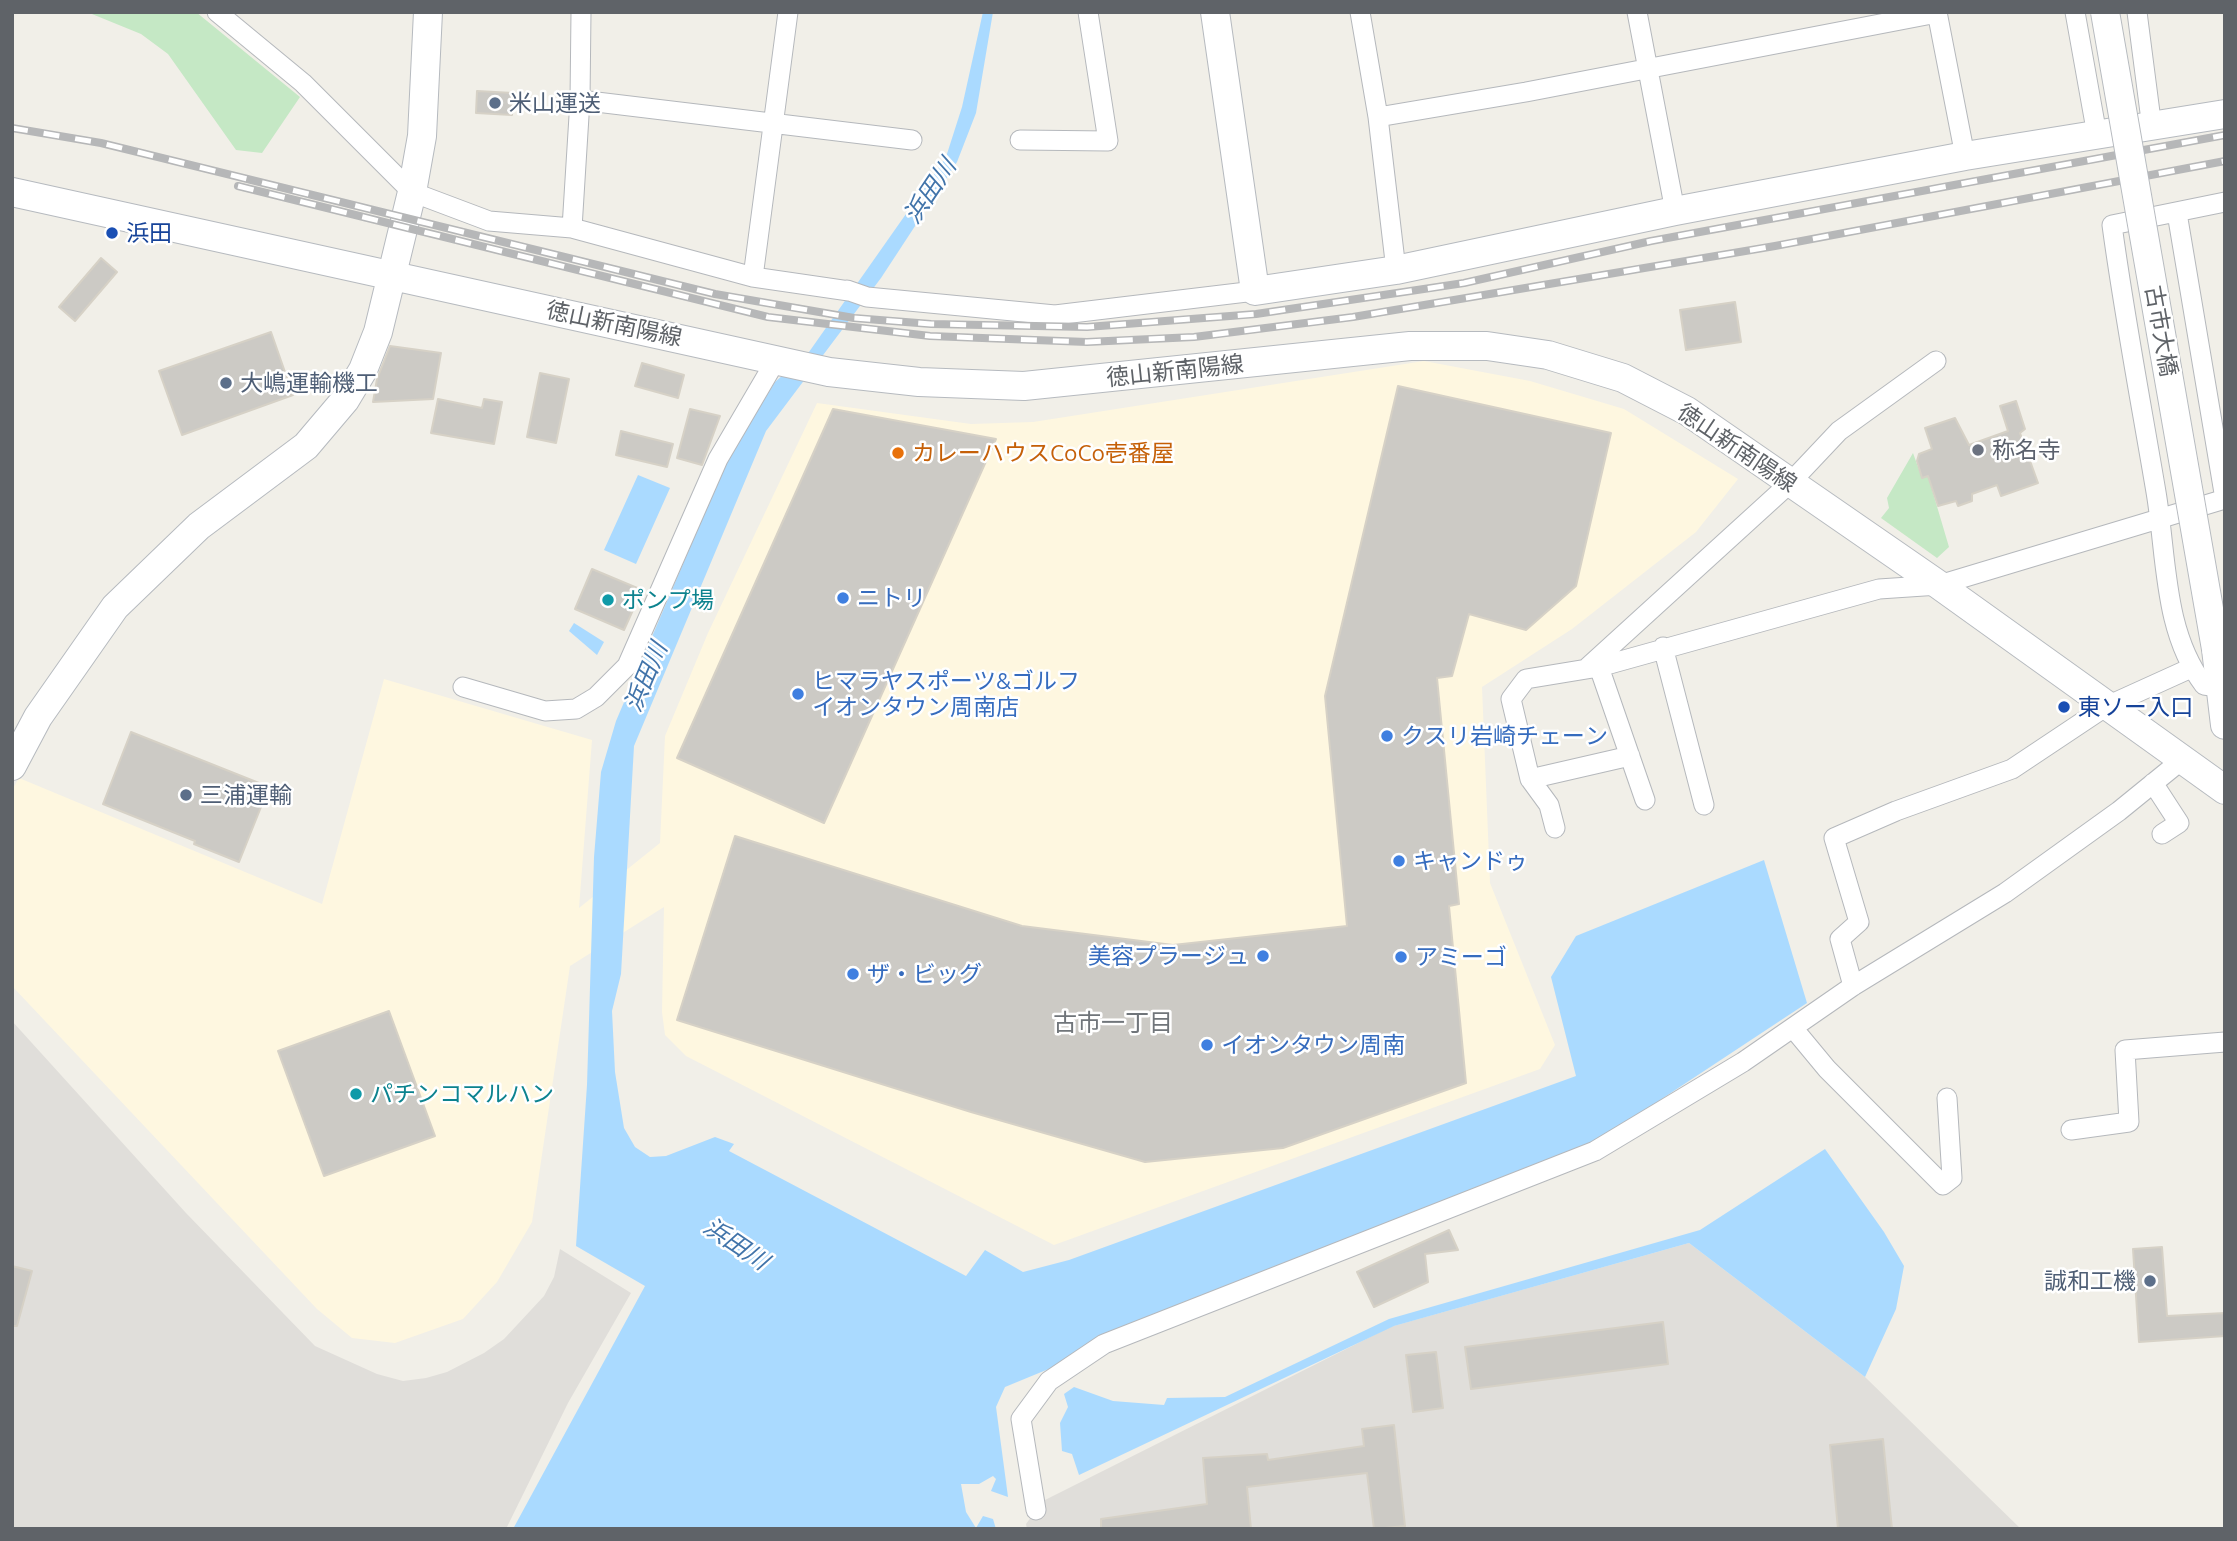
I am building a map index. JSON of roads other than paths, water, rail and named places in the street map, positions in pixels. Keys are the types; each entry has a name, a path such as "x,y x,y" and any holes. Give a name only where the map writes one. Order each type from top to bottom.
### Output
{"street":[{"path":"217,12 303,83 412,192 489,221 572,228 753,276 855,293 1055,315 1255,291 1396,270 1675,211 1965,156 2152,128 2225,114"},
{"path":"12,766 38,718 115,607 199,526 306,446 345,400 363,370 378,332 412,192 422,135 428,12"},
{"path":"572,228 580,100 581,12"},
{"path":"753,276 788,12"},
{"path":"1020,140 1108,141 1088,12"},
{"path":"1215,12 1255,291"},
{"path":"1360,12 1378,117 1396,270"},
{"path":"1637,12 1675,211"},
{"path":"2075,12 2097,135"},
{"name":"古市大橋","path":"2105,12 2216,649 2225,724"},
{"path":"2137,12 2152,128"},
{"path":"1378,117 1937,13 1965,156"},
{"path":"580,100 912,140"},
{"name":"徳山新南陽線","path":"12,192 816,369 919,382 1024,386 1410,346 1487,346 1548,355 1623,378 1687,411 1789,484 1939,585 2225,790"},
{"path":"2222,689 2204,685 2192,668 2176,630 2161,520 2112,225 2225,202"},
{"path":"1555,828 1549,805 1531,779 1511,699 1526,679 1592,668 1879,589 1939,585 2225,499 2177,213"},
{"path":"463,687 545,711 576,709 596,697 627,666 718,459 782,361"},
{"path":"1592,668 1789,484 1839,430 1936,361"},
{"path":"1663,647 1703,805"},
{"path":"1592,668 1630,756 1645,800"},
{"path":"1853,986 1840,939 1858,922 1834,838 1896,811 2012,769 2105,706 2192,668"},
{"path":"1531,779 1630,756"},
{"path":"1036,1510 1021,1419 1049,1381 1104,1344 1595,1151 1743,1062 1853,986 2004,893 2183,759"},
{"path":"2154,783 2179,823 2162,834"},
{"path":"1793,1027 1827,1069 1943,1185 1952,1178 1947,1098"},
{"path":"2071,1130 2129,1122 2125,1050 2225,1042"}],"water":[{"name":"浜田川","path":"983,12 993,12 976,113 957,162 881,278 766,431 634,746 621,974 612,1011 615,1072 624,1128 635,1147 650,1157 666,1156 715,1137 734,1144 729,1151 966,1276 985,1250 1023,1272 1069,1260 1576,1076 1551,977 1576,936 1764,860 1807,1003 1592,1145 1005,1387 996,1407 1008,1497 991,1491 996,1479 993,1476 979,1484 961,1484 966,1512 976,1528 983,1516 993,1519 996,1529 513,1529 645,1286 576,1246 587,1085 594,857 601,772 616,721 726,463 775,382 809,352 946,157 962,107"},
{"path":"638,475 670,488 636,564 604,550"},
{"path":"574,623 604,642 597,655 569,631"},
{"path":"1825,1149 1884,1232 1904,1266 1896,1309 1865,1377 1689,1243 1394,1326 1079,1475 1072,1454 1062,1451 1060,1423 1068,1407 1064,1394 1074,1387 1113,1401 1164,1405 1167,1398 1225,1397 1389,1319 1700,1230"}],"railway":[{"path":"12,128 101,143 715,294 854,318 931,324 1087,327 1256,314 1464,283 1651,241 2225,135"},
{"path":"238,186 768,317 930,336 1087,342 1194,337 1353,317 1775,246 2225,161"}],"place":[{"name":"米山運送","path":"495,103"},
{"name":"浜田","path":"112,233"},
{"name":"大嶋運輸機工","path":"226,383"},
{"name":"称名寺","path":"1978,450"},
{"name":"カレーハウスCoCo壱番屋","path":"898,453"},
{"name":"ニトリ","path":"843,598"},
{"name":"ポンプ場","path":"608,600"},
{"name":"ヒマラヤスポーツ&ゴルフ イオンタウン周南店","path":"798,694"},
{"name":"東ソー入口","path":"2064,707"},
{"name":"クスリ岩崎チェーン","path":"1387,736"},
{"name":"三浦運輸","path":"186,795"},
{"name":"キャンドゥ","path":"1399,861"},
{"name":"美容プラージュ","path":"1263,956"},
{"name":"アミーゴ","path":"1401,957"},
{"name":"ザ・ビッグ","path":"853,974"},
{"name":"イオンタウン周南","path":"1207,1045"},
{"name":"パチンコマルハン","path":"356,1094"},
{"name":"誠和工機","path":"2150,1281"}],"district":[{"name":"古市一丁目","path":"1113,1023"}]}
